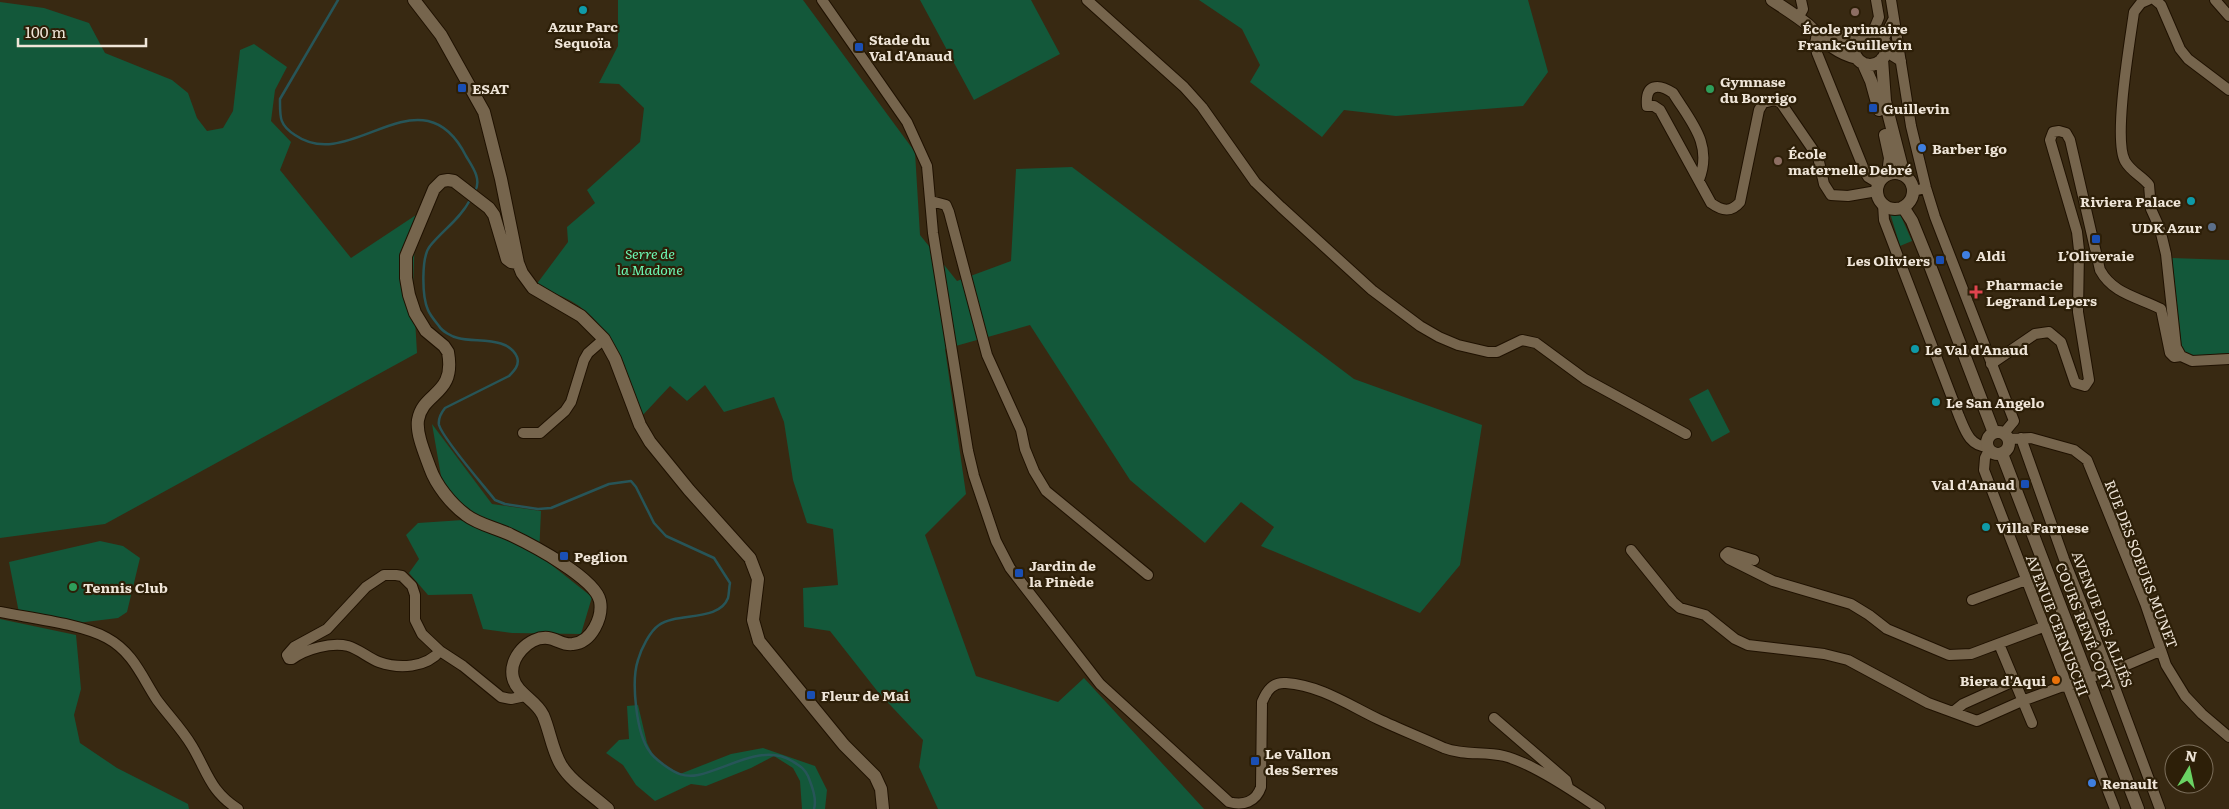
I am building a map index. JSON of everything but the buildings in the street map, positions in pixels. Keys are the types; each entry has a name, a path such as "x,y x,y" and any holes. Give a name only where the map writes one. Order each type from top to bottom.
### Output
{"street":[{"path":"414,0 441,35 484,112 518,263 522,273 533,288 581,316 604,340 615,359 640,425 650,442 689,490 750,558 758,579 753,620 759,641 844,745 875,776 881,789 883,809"},
{"path":"822,0 907,122 927,166 932,233 968,451 974,476 996,541 1010,568 1100,684 1229,802 1237,804 1246,803 1254,799 1259,792 1262,780 1262,702 1266,691 1273,685 1281,683 1299,685 1327,694 1378,719 1456,752 1492,754 1509,758 1568,787 1600,809"},
{"path":"1087,0 1202,107 1255,182 1372,290 1420,326 1458,345 1488,352 1497,352 1522,340 1536,343 1585,379 1686,434"},
{"path":"1772,0 1803,21 1825,43 1842,53 1871,65 1876,44 1878,17 1876,0"},
{"path":"1801,0 1803,21"},
{"path":"1891,0 1913,136 1926,188 1935,217 2014,421 2007,436"},
{"path":"2148,0 2141,3 2134,12 2124,87 2122,151 2130,169 2149,185 2152,209 2165,247 2176,346 2181,356"},
{"path":"2155,0 2161,5 2180,49 2188,59 2229,90"},
{"path":"2216,0 2229,16"},
{"path":"1882,204 1889,208 1903,207 1910,200 1913,190 1912,184 1904,175 1884,101 1876,44 1893,20"},
{"path":"1817,35 1876,44 1901,61"},
{"path":"1817,35 1815,44 1817,53 1865,172 1877,187 1884,220 1958,416 1972,441 1988,448 1995,454 2002,454 2008,449 2007,436 1929,263 1912,220 1903,207"},
{"path":"1699,180 1702,172 1702,140 1673,93 1666,88 1656,87 1650,90 1646,96 1647,106 1654,106 1660,110 1711,203 1725,210 1735,207 1740,202 1759,110 1763,102 1775,100 1781,103 1818,157 1824,184 1830,195 1848,196 1877,187 1888,174 1890,158 1870,80 1855,45 1876,44"},
{"path":"1991,364 2035,334 2050,332 2061,342 2075,383 2085,386 2089,380 2078,312 2079,250 2077,232 2050,140 2053,132 2059,131 2066,134 2070,140 2100,270 2106,281 2119,291 2161,308 2170,353 2174,357 2181,356 2192,361 2229,359"},
{"path":"1888,174 1904,175"},
{"path":"518,263 507,259 494,215 479,199 448,180 434,189 406,256 406,278 415,313 426,331 444,346 450,361 448,378 444,387 427,404 418,419 418,429 436,481 466,515 511,535 560,562 592,586 600,600 601,609 598,622 592,632 584,639 575,644 567,644 547,638 537,639 527,644 518,654 512,676 517,687 536,704 543,714 560,763 567,774 608,809"},
{"path":"1913,190 1926,188"},
{"path":"931,201 946,205 949,212 987,355 1021,430 1025,449 1034,471 1046,491 1148,575"},
{"path":"523,433 540,433 565,412 571,402 576,380 584,360 588,353 604,340"},
{"path":"1988,448 1987,440 2007,436"},
{"name":"RUE DES SOEURS MUNET","path":"2007,436 2031,438 2074,450 2087,460 2145,604 2166,665 2185,696 2202,714 2229,737"},
{"name":"AVENUE DES ALLIÉS","path":"2007,436 2064,559 2112,671 2160,809"},
{"name":"AVENUE CERNUSCHI","path":"1988,448 1984,470 2043,627 2115,809"},
{"name":"COURS RENÉ COTY","path":"2002,454 2138,809"},
{"path":"1631,550 1673,602 1680,608 1705,615 1735,640 1748,646 1824,654 1848,660 1928,703 1977,721 2022,701 2066,686 2081,683 2088,678 2112,671 2160,651"},
{"path":"1754,560 1728,552 1725,555 1729,559 1773,581 1851,604 1869,614 1887,629 1948,655 1962,656 2043,627"},
{"path":"440,650 433,658 406,666 380,662 346,646 335,645 312,649 300,653 292,659 289,659 287,655 294,647 327,629 366,587 384,575 391,574 402,576 412,586 415,595 415,620 422,634 501,697 512,699 525,696"},
{"path":"1972,600 2026,580"},
{"path":"0,612 90,631 119,645 133,659 156,698 191,745 214,788 223,799 238,809"},
{"path":"1999,644 2032,723"},
{"path":"1953,712 1963,704 2014,681"},
{"path":"1494,718 1566,780 1568,787"}],"green space":[{"name":"Serre de la Madone","path":"618,0 803,0 915,152 920,235 957,281 1011,261 1016,169 1072,167 1354,379 1482,425 1460,565 1420,613 1261,546 1274,527 1241,502 1205,543 1130,480 1030,325 945,349 966,494 925,535 976,676 1058,702 1084,678 1204,809 938,809 919,767 923,740 878,692 830,631 804,627 803,588 838,585 833,529 807,523 793,480 784,422 774,397 724,412 705,385 687,401 670,386 641,417 624,368 608,337 598,323 586,311 571,301 536,285 568,242 567,227 595,203 587,190 640,142 644,108 619,84 599,83 618,46"},
{"path":"920,0 1031,0 1060,54 974,100"},
{"path":"1199,0 1528,0 1548,72 1523,106 1396,116 1344,110 1322,137 1250,82 1260,65 1242,29"},
{"path":"0,2 44,8 89,23 105,53 172,80 188,93 197,118 207,131 223,128 233,111 240,50 254,44 287,67 275,90 271,121 291,142 280,170 351,258 416,215 413,285 417,353 105,524 0,538"},
{"path":"1890,213 1900,214 1912,241 1900,246"},
{"path":"2172,258 2229,260 2229,353 2191,356 2182,350"},
{"path":"1708,389 1730,432 1712,442 1689,399"},
{"path":"432,424 492,504 541,511 539,555 592,597 581,634 512,633 483,629 472,594 428,595 409,573 419,559 406,535 418,523 463,520 441,476"},
{"name":"Tennis Club","path":"100,541 123,546 140,558 127,612 118,618 69,624 19,613 9,562"},
{"path":"0,619 76,635 81,689 74,715 80,743 117,768 188,804 189,809 0,809"},
{"path":"638,705 647,743 655,759 680,774 731,754 763,748 815,766 827,790 825,809 802,809 800,781 793,768 774,756 751,768 706,786 691,784 655,801 636,785 623,765 606,753 619,740 629,739 627,706"}],"waterway":[{"path":"338,0 280,99 283,124 295,135 311,143 328,144 345,141 412,120 434,123 451,134 463,150 477,177 475,191"},
{"path":"470,200 427,251 423,277 426,304 433,318 447,334 458,338 499,343 507,346 513,350 518,363 515,370 509,376 445,408 439,421 442,432 495,500 505,504 538,509 551,508 609,484 631,481 636,487 654,523 666,536 714,558 730,583 728,598 723,606 707,614 667,621 659,625 649,636 639,656 636,669 635,694 638,721 645,744 653,756 664,765 688,776 709,772 757,756 781,756 797,764 806,773 814,792 814,809"}],"place":[{"name":"Azur Parc Sequoïa","path":"583,10"},
{"name":"École primaire Frank-Guillevin","path":"1855,12"},
{"name":"Stade du Val d'Anaud","path":"859,47"},
{"name":"ESAT","path":"462,88"},
{"name":"Gymnase du Borrigo","path":"1710,89"},
{"name":"Guillevin","path":"1873,108"},
{"name":"Barber Igo","path":"1922,148"},
{"name":"École maternelle Debré","path":"1778,161"},
{"name":"Riviera Palace","path":"2191,201"},
{"name":"UDK Azur","path":"2212,227"},
{"name":"L’Oliveraie","path":"2096,239"},
{"name":"Aldi","path":"1966,255"},
{"name":"Les Oliviers","path":"1940,260"},
{"name":"Pharmacie Legrand Lepers","path":"1976,292"},
{"name":"Le Val d'Anaud","path":"1915,349"},
{"name":"Le San Angelo","path":"1936,402"},
{"name":"Val d'Anaud","path":"2025,484"},
{"name":"Villa Farnese","path":"1986,527"},
{"name":"Peglion","path":"564,556"},
{"name":"Jardin de la Pinède","path":"1019,573"},
{"name":"Tennis Club","path":"73,587"},
{"name":"Biera d'Aqui","path":"2056,680"},
{"name":"Fleur de Mai","path":"811,695"},
{"name":"Le Vallon des Serres","path":"1255,761"},
{"name":"Renault","path":"2092,783"}]}
